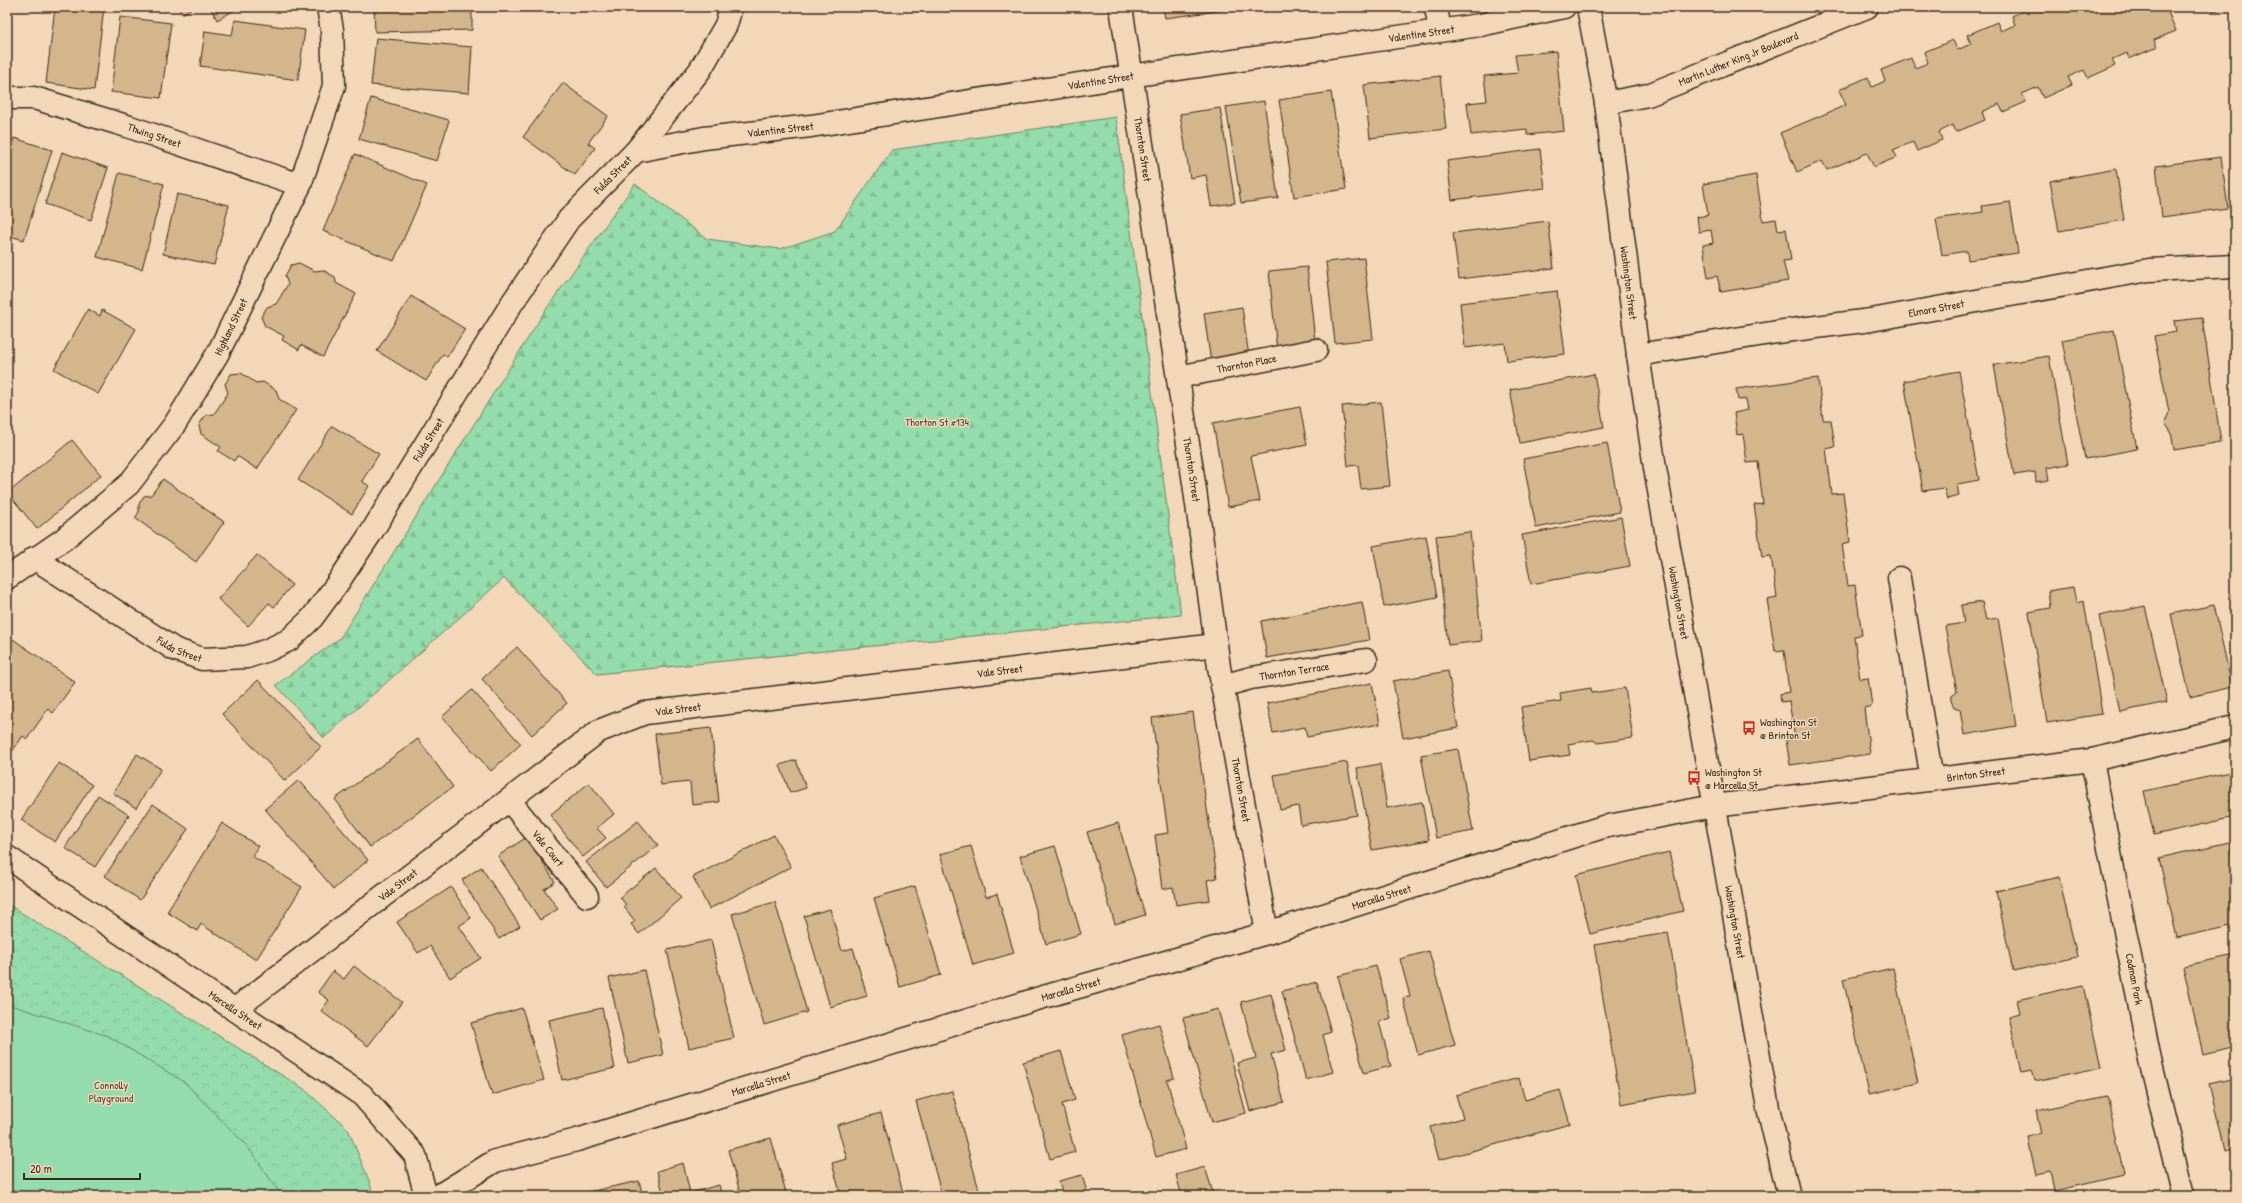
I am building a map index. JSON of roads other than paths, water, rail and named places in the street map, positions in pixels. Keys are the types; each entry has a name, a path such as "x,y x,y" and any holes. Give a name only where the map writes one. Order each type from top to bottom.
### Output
{"street":[{"name":"Highland Street","path":"7,578 34,558 64,539 129,484 175,424 218,353 300,185 334,86 332,30 328,7"},
{"name":"Fulda Street","path":"34,558 174,650 202,659 247,657 289,640 312,618 350,565 512,303 569,219 636,151 700,70 726,25 731,7"},
{"name":"Thornton Street","path":"1121,7 1130,76 1178,378 1222,686 1267,932"},
{"path":"1436,7 1440,31"},
{"name":"Valentine Street","path":"636,151 704,138 811,126 1130,76 1440,31 1564,7"},
{"name":"Washington Street","path":"1588,7 1606,103 1638,355 1655,468 1768,1108 1789,1196"},
{"name":"Martin Luther King Jr Boulevard","path":"1606,103 1648,95 1867,7"},
{"name":"Thwing Street","path":"7,98 34,98 137,130 300,185"},
{"name":"Elmore Street","path":"1638,355 1777,332 1871,320 2149,270 2235,266"},
{"name":"Thornton Place","path":"1178,378 1316,350"},
{"path":"1899,578 1932,780"},
{"name":"Vale Street","path":"234,1010 599,731 645,713 1216,645"},
{"name":"Thornton Terrace","path":"1222,686 1251,678 1366,660"},
{"name":"Brinton Street","path":"1714,806 2092,760 2235,727"},
{"name":"Codman Park","path":"2092,760 2150,1060 2183,1196"},
{"name":"Vale Court","path":"509,800 587,896"},
{"name":"Marcella Street","path":"438,1196 495,1161 577,1140 1040,998 1267,932 1604,827 1714,806"},
{"name":"Marcella Street","path":"7,856 362,1095 415,1155 426,1196"}],"place":[{"name":"Washington St @ Brinton St","path":"1749,728"},
{"name":"Washington St @ Marcella St","path":"1694,778"}],"park label":[{"name":"Thorton St #134","path":"937,422"},
{"name":"Connolly Playground","path":"111,1091"}]}
